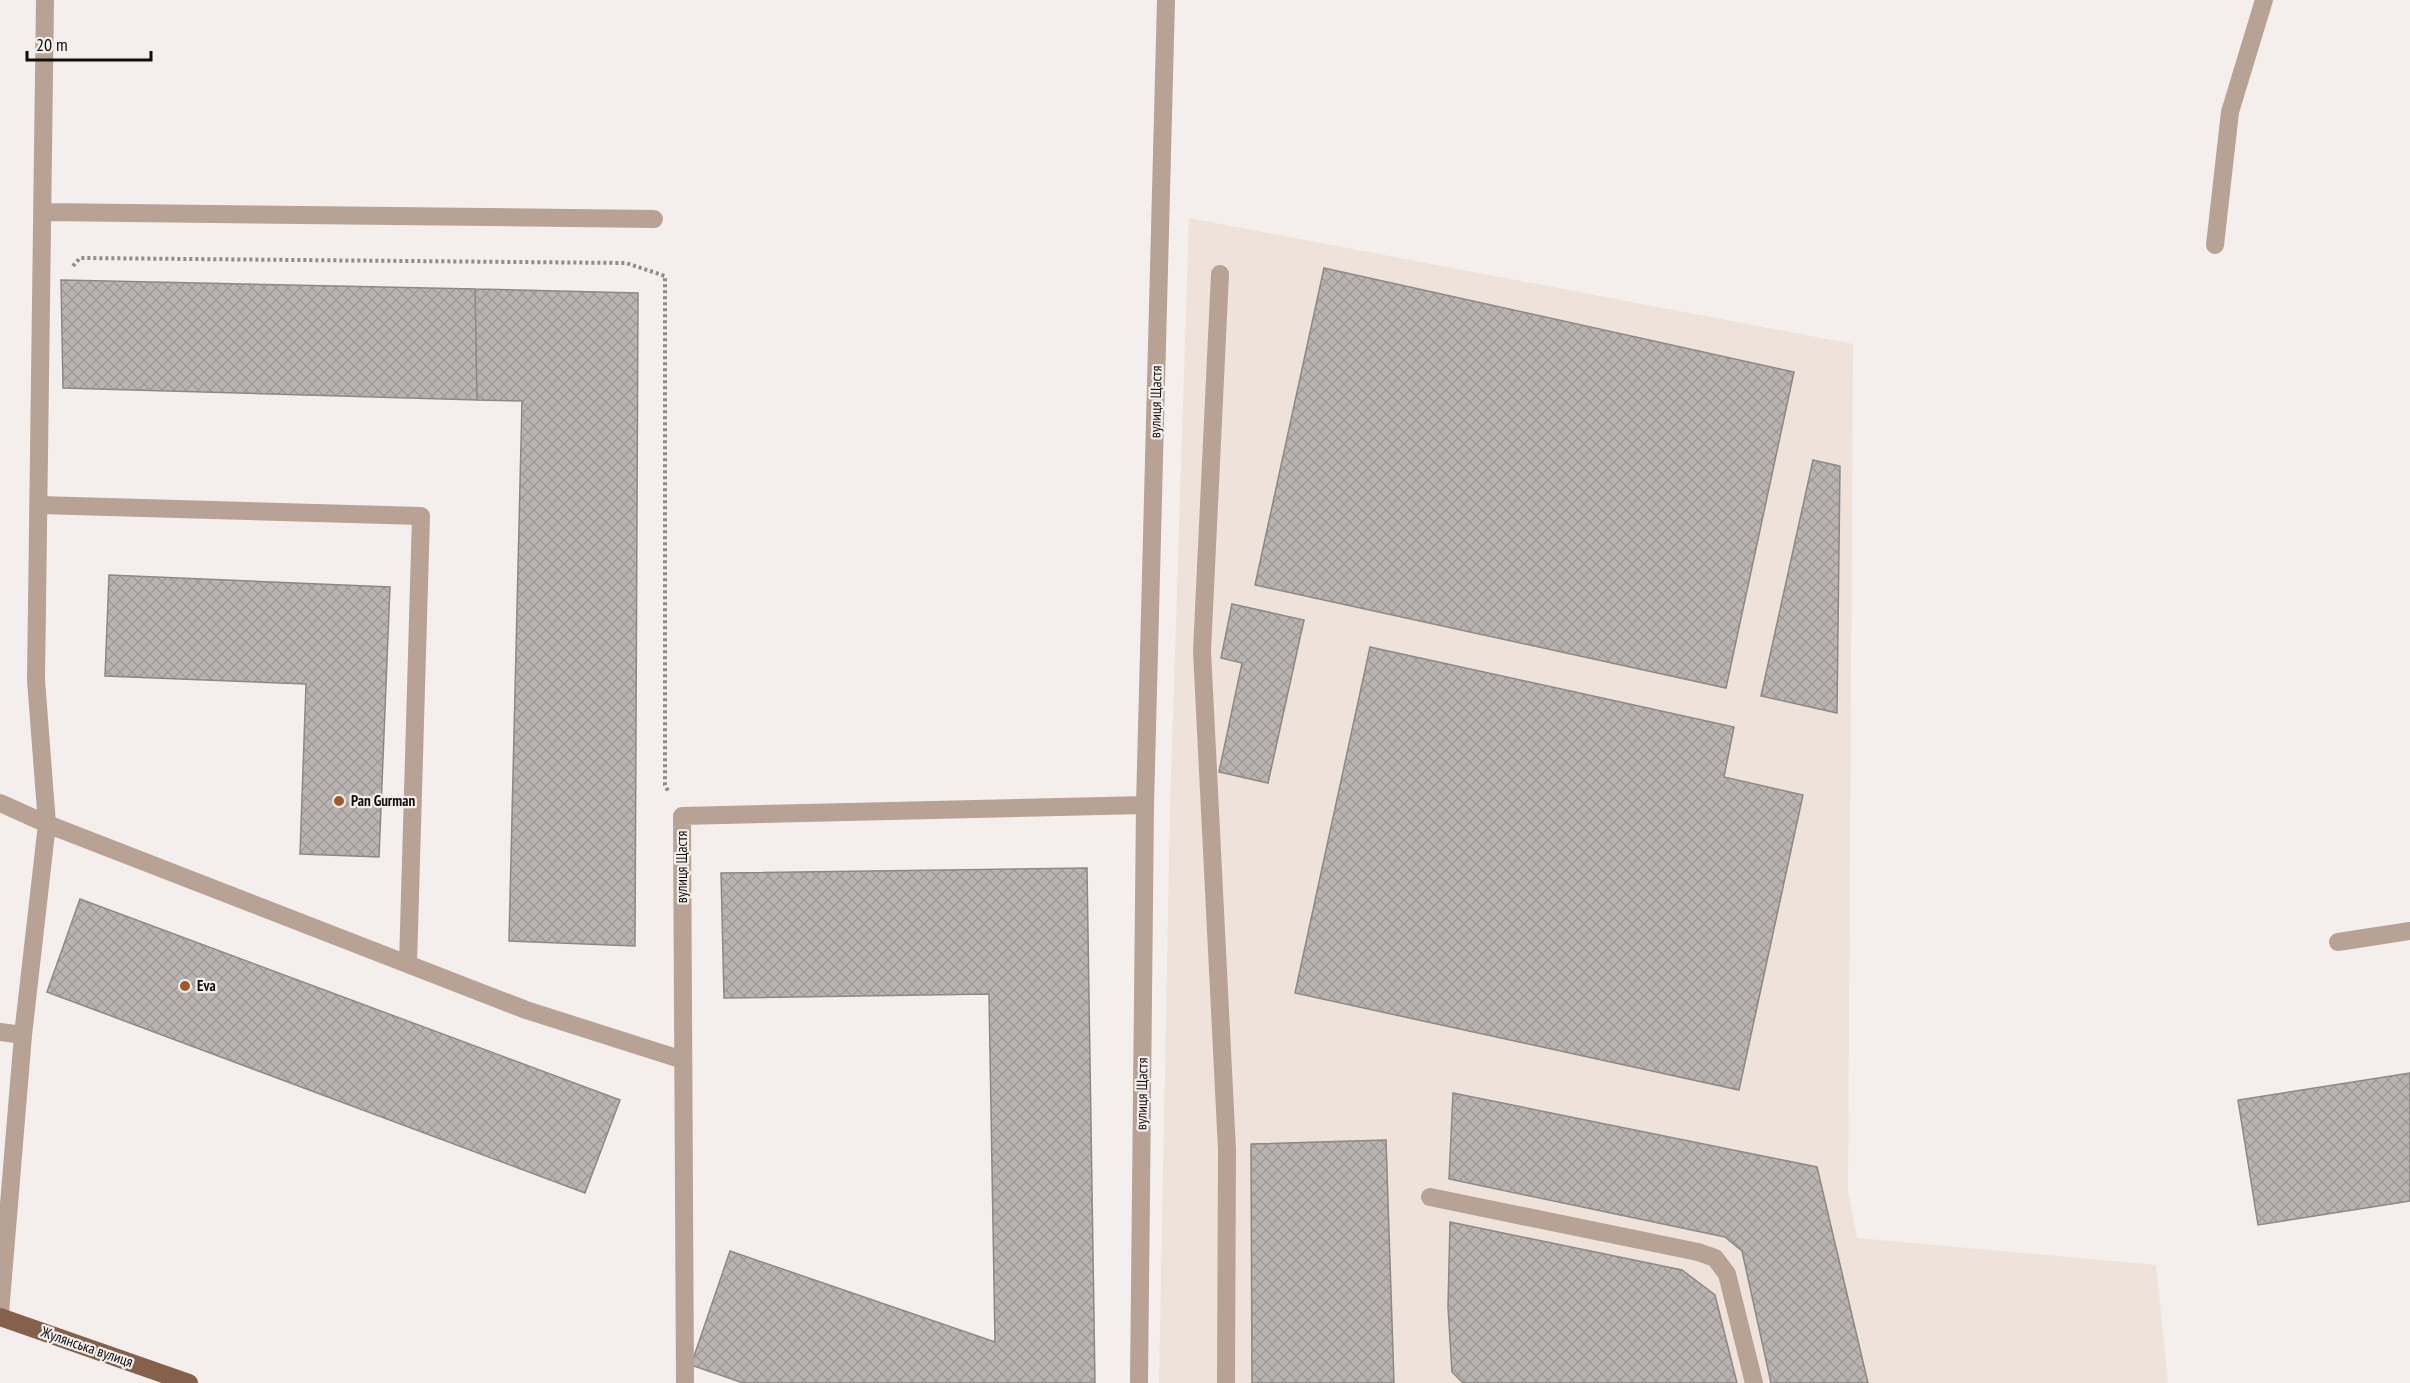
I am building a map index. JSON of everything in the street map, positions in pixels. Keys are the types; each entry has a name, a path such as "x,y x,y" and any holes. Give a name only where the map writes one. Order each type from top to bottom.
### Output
{"main road":[{"name":"Жулянська вулиця","path":"0,1315 178,1381"}],"street":[{"path":"0,1315 23,1035 47,825 36,680 45,0"},
{"name":"вулиця Щастя","path":"1139,1383 1146,805 1166,0"},
{"path":"2215,245 2230,112 2264,0"},
{"path":"43,212 654,219"},
{"path":"1220,274 1202,651 1227,1150 1226,1383"},
{"path":"39,505 421,516 408,964"},
{"path":"0,803 47,825 526,1010 683,1060"},
{"name":"вулиця Щастя","path":"685,1383 682,816 1146,805"},
{"path":"2338,942 2410,931"},
{"path":"0,1032 23,1035"},
{"path":"1430,1197 1698,1252 1715,1258 1727,1274 1754,1383"}],"path":[{"path":"41,301 81,258 626,263 665,276 665,785 682,816"}],"shaded area":[{"path":"1189,218 1853,344 1848,1190 1857,1238 2156,1265 2168,1383 1159,1383 1170,808"}],"building":[{"path":"1324,268 1794,372 1726,688 1255,585"},
{"path":"61,280 475,289 477,400 63,388"},
{"path":"475,289 638,293 635,946 509,941 522,401 477,400"},
{"path":"1813,460 1840,466 1837,713 1761,696"},
{"path":"109,575 390,587 379,857 300,854 306,684 105,676"},
{"path":"1232,604 1304,620 1268,783 1219,772 1242,663 1221,658"},
{"path":"1370,647 1734,727 1724,777 1803,795 1739,1090 1295,993"},
{"path":"1087,868 1095,1383 743,1383 691,1365 730,1251 995,1342 989,994 724,998 721,873"},
{"path":"80,899 620,1100 585,1193 47,992"},
{"path":"2410,1073 2410,1201 2258,1225 2238,1100"},
{"path":"1453,1093 1817,1167 1868,1383 1771,1383 1742,1251 1725,1237 1449,1179"},
{"path":"1386,1140 1394,1383 1252,1383 1251,1144"},
{"path":"1450,1222 1682,1270 1715,1295 1737,1383 1463,1383 1452,1372 1448,1307"}],"place":[{"name":"Pan Gurman","path":"339,801"},
{"name":"Eva","path":"185,986"}]}
